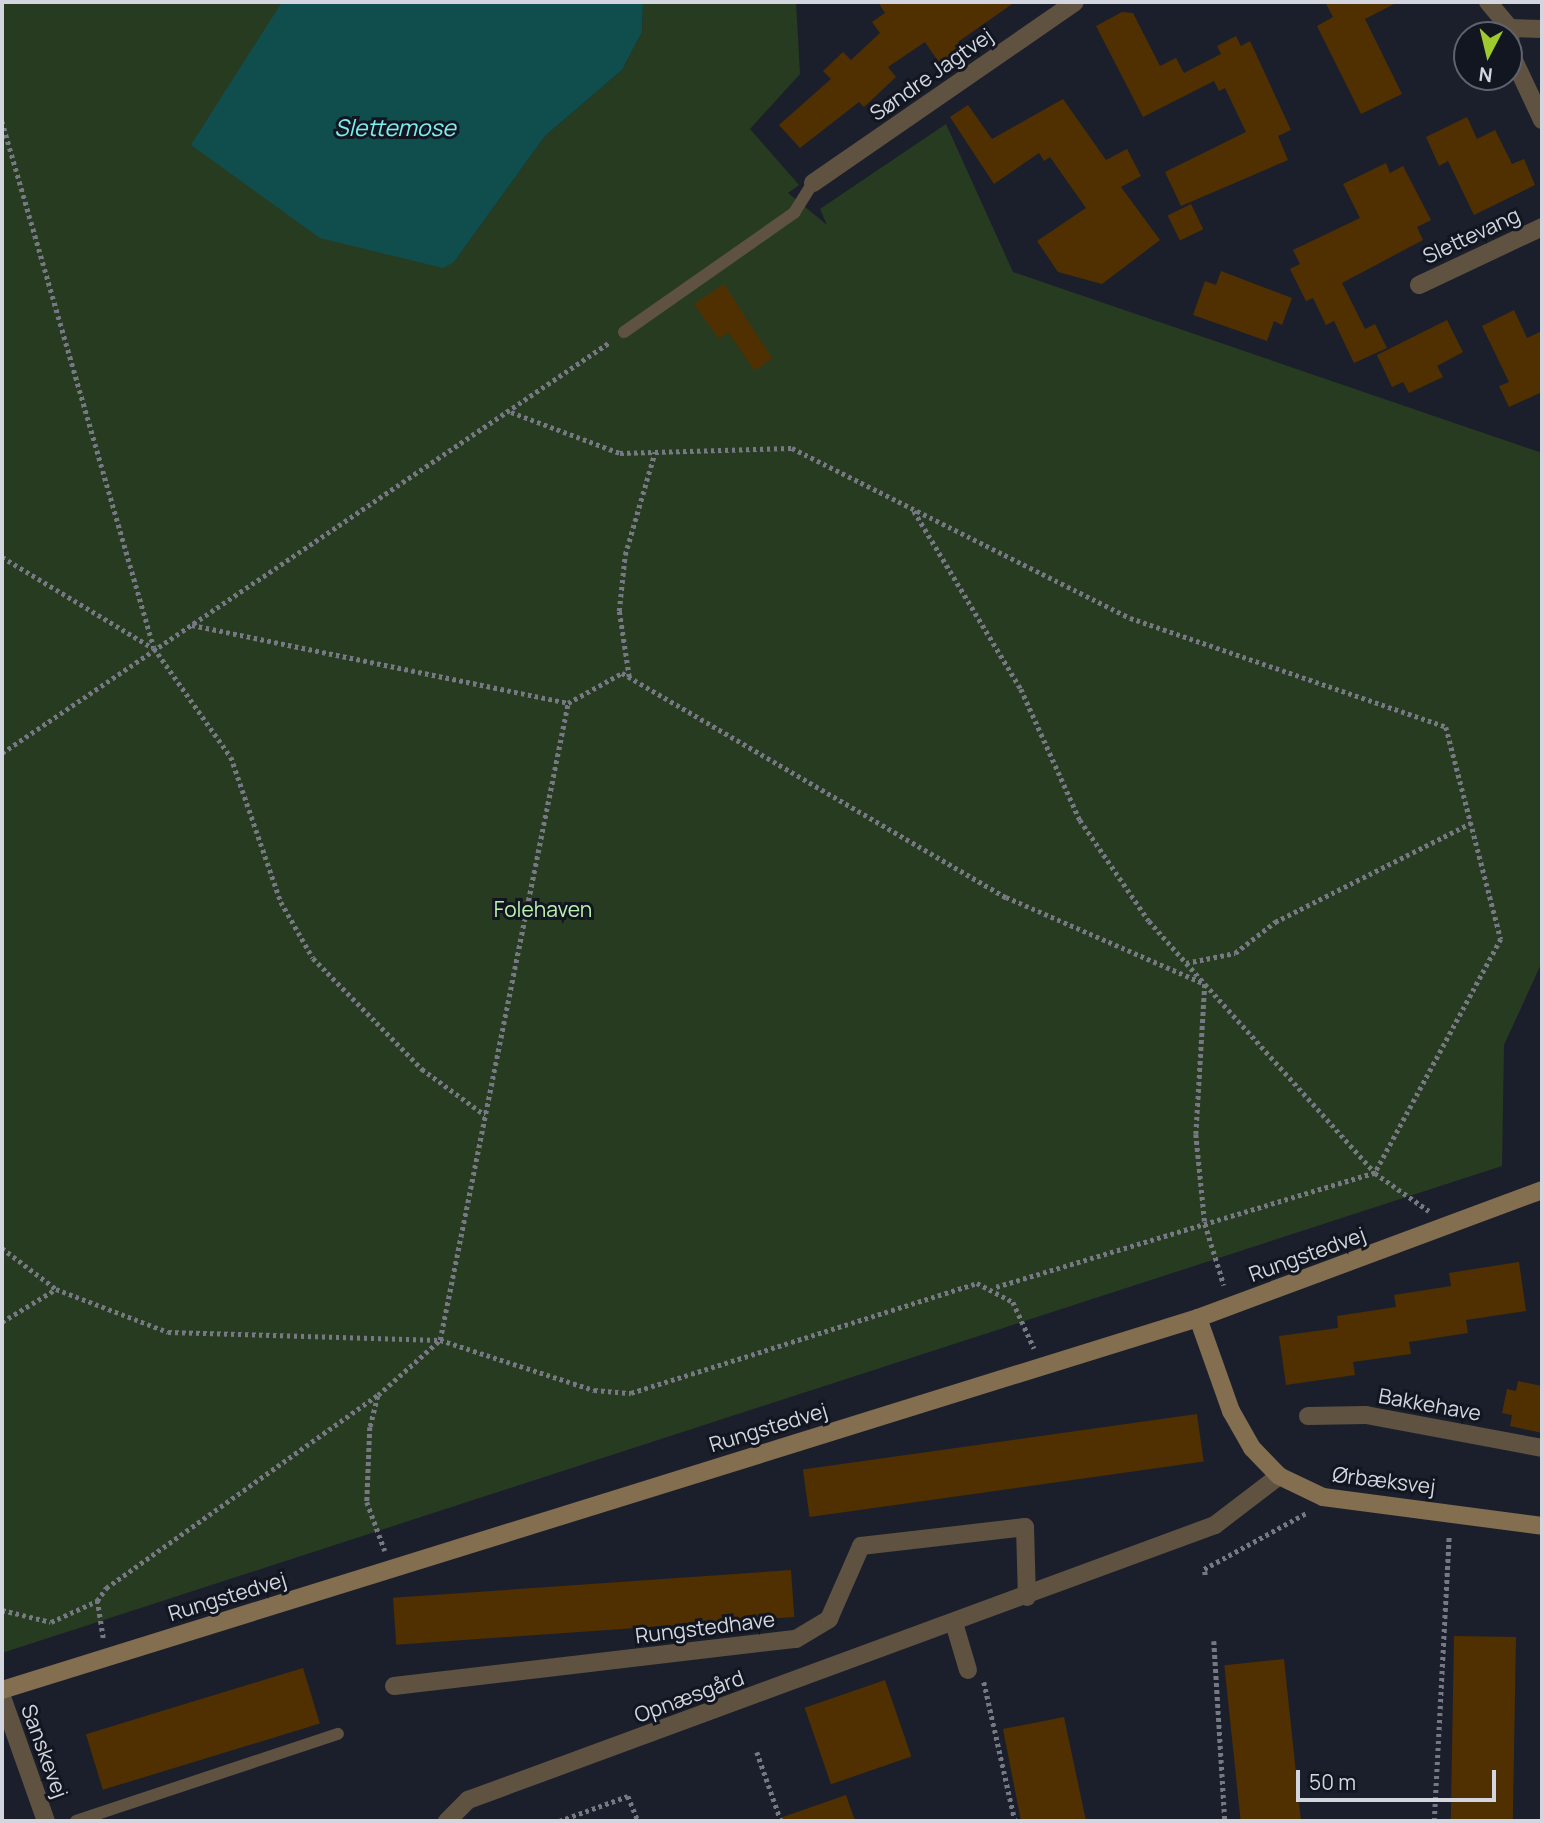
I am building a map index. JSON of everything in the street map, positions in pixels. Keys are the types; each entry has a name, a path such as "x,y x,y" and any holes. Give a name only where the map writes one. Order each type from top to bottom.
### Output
{"main road":[{"name":"Rungstedvej","path":"2,1690 1198,1318 1451,1227 1542,1190"},
{"name":"Ørbæksvej","path":"1198,1318 1231,1411 1252,1448 1279,1476 1323,1497 1542,1526"}],"street":[{"name":"Søndre Jagtvej","path":"813,183 1075,2"},
{"path":"1488,2 1504,21"},
{"path":"1523,28 1542,29"},
{"path":"1523,80 1542,120"},
{"name":"Slettevang","path":"1419,285 1542,227"},
{"name":"Bakkehave","path":"1308,1416 1366,1415 1542,1448"},
{"name":"Opnæsgård","path":"447,1821 468,1800 1027,1597 1215,1525 1279,1476"},
{"name":"Rungstedhave","path":"394,1686 796,1639 829,1619 861,1546 1025,1527 1027,1597"},
{"path":"954,1623 974,1668"},
{"name":"Sanskevej","path":"2,1697 46,1821"}],"lane":[{"path":"624,332 794,213 813,183"},
{"path":"76,1821 338,1734"}],"path":[{"path":"2,121 154,648 231,757 281,902 313,958 422,1069 485,1115"},
{"path":"2,753 154,648 511,412 624,332"},
{"path":"511,412 620,453 792,448 1130,618 1446,727 1501,939 1375,1173 995,1288"},
{"path":"629,677 619,611 625,555 655,452"},
{"path":"912,509 1021,689 1080,820 1186,963 1375,1173 1451,1227"},
{"path":"2,557 154,648"},
{"path":"192,625 568,702 622,673 1006,897 1205,984"},
{"path":"2,1610 51,1622 97,1601 106,1588 378,1395 440,1340 568,702"},
{"path":"1186,963 1235,953 1275,922 1471,823"},
{"path":"1205,984 1196,1134 1205,1224 1230,1306"},
{"path":"2,1248 56,1289 168,1332 440,1340 564,1383 631,1393 977,1283 995,1288 1013,1302 1041,1366"},
{"path":"2,1322 56,1289"},
{"path":"378,1395 370,1427 368,1502 391,1568"},
{"path":"1205,1575 1204,1569 1255,1538 1297,1523 1323,1497"},
{"path":"1434,1821 1448,1540"},
{"path":"97,1601 107,1657"},
{"path":"1214,1642 1225,1821"},
{"path":"974,1668 1015,1821"},
{"path":"757,1752 781,1821"},
{"path":"559,1821 628,1796 638,1821"}],"green space":[{"name":"Folehaven","path":"2,2 282,2 265,32 454,262 545,136 622,70 642,32 643,2 796,2 800,74 750,129 799,185 788,193 827,225 820,209 946,124 1013,272 1542,453 1542,962 1504,1045 1502,1166 2,1653"}],"water":[{"name":"Slettemose","path":"282,2 643,2 642,32 622,70 545,136 454,262 443,268 320,238 191,145"}],"building":[{"path":"878,2 1015,2 958,42 965,52 942,67 925,42 888,67 896,77 864,107 859,102 800,148 779,125 831,79 823,71 843,52 851,60 880,33 872,22 885,13"},
{"path":"1325,2 1398,2 1365,19 1402,94 1361,114 1317,26 1333,17"},
{"path":"1122,12 1133,13 1160,66 1176,58 1184,73 1221,54 1217,46 1236,36 1241,46 1250,41 1291,130 1278,136 1288,160 1181,206 1165,172 1246,132 1225,88 1219,91 1214,81 1143,117 1096,26"},
{"path":"1063,99 1106,160 1127,149 1141,176 1121,187 1160,240 1102,284 1058,272 1037,241 1086,208 1050,157 1044,161 1039,153 994,184 950,117 968,105 992,139"},
{"path":"1467,117 1477,139 1495,130 1512,164 1524,159 1535,185 1474,215 1448,161 1439,166 1426,137"},
{"path":"1386,163 1390,173 1403,166 1431,220 1417,227 1423,240 1342,283 1365,329 1375,324 1387,348 1354,363 1334,321 1326,325 1313,298 1306,301 1290,269 1300,264 1293,250 1360,218 1343,184"},
{"path":"1191,204 1203,229 1180,241 1168,215"},
{"path":"1221,271 1292,298 1282,325 1274,321 1267,341 1193,315 1205,281 1216,285"},
{"path":"724,284 772,358 755,371 728,332 719,339 694,304"},
{"path":"1514,310 1527,338 1542,331 1542,392 1509,407 1499,386 1509,382 1482,326"},
{"path":"1447,320 1463,352 1437,366 1443,377 1409,393 1403,382 1392,387 1377,355"},
{"path":"1519,1262 1526,1311 1466,1320 1468,1333 1409,1342 1411,1354 1353,1362 1355,1375 1286,1385 1279,1336 1338,1328 1337,1316 1396,1307 1394,1295 1451,1286 1449,1273"},
{"path":"1518,1381 1542,1386 1542,1433 1510,1426 1512,1415 1502,1413 1507,1389 1516,1391"},
{"path":"1197,1414 1204,1462 810,1517 803,1469"},
{"path":"791,1570 794,1617 396,1645 393,1598"},
{"path":"1454,1636 1516,1637 1513,1821 1451,1821"},
{"path":"1284,1659 1301,1821 1241,1821 1224,1665"},
{"path":"303,1668 320,1723 103,1790 86,1734"},
{"path":"885,1680 911,1757 831,1784 805,1708"},
{"path":"1064,1717 1086,1821 1021,1821 1003,1729"},
{"path":"846,1795 855,1821 781,1821 780,1818"}]}
